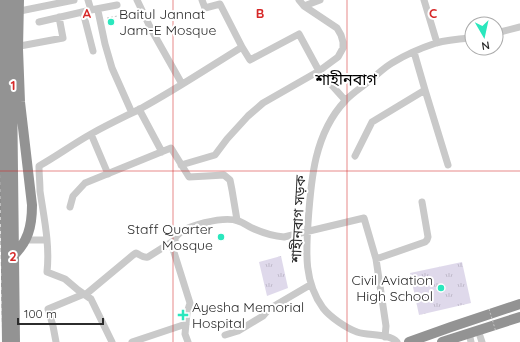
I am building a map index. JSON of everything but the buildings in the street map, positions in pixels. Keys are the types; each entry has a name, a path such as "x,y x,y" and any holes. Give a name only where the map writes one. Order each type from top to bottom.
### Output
{"highway":[{"path":"3,0 8,342"},
{"path":"11,0 15,342"},
{"path":"0,264 13,256 23,244 30,231 32,215 20,96 18,49 19,0"},
{"path":"408,342 520,304"},
{"path":"442,342 473,335 520,317"}],"street":[{"path":"11,0 10,75 16,210 11,342"},
{"path":"20,11 74,0"},
{"path":"88,0 100,19 112,68 132,113"},
{"path":"137,0 151,29 182,84"},
{"path":"202,0 206,8 220,4 250,60 299,34 319,71 345,100"},
{"path":"302,3 320,0"},
{"path":"424,0 437,43"},
{"path":"181,165 215,155 248,116 264,103 319,71 338,57 343,48 343,42 337,28 302,3"},
{"path":"40,22 117,5"},
{"path":"83,12 93,51"},
{"path":"20,46 63,38 59,17"},
{"path":"504,31 520,27"},
{"name":"শাহীনবাগ সড়ক","path":"397,342 386,337 357,333 341,324 323,308 310,285 307,264 308,231 310,192 314,164 323,136 332,117 345,100 392,64 414,52 437,43 464,39"},
{"path":"112,342 91,299 65,279 47,272 47,240 40,189 39,166 91,134 140,109 242,47"},
{"path":"414,52 424,90 448,165"},
{"path":"355,156 372,122 424,90"},
{"path":"140,109 162,152"},
{"path":"91,134 108,174"},
{"path":"70,207 73,196 85,183 171,148 189,178 224,176 230,180 237,220"},
{"path":"376,259 427,240 428,237 422,202"},
{"path":"188,342 185,334 190,303 172,246 175,238 192,226 221,220 237,220 272,236 284,237 364,218 376,259 386,326 386,337"},
{"path":"26,240 47,240"},
{"path":"56,342 48,309 84,295 133,254 139,254 140,257 144,258 148,257 175,240"},
{"path":"225,335 238,331 263,316 269,309 310,285"},
{"path":"132,342 186,324"},
{"path":"473,335 482,342"}],"path":[{"path":"100,19 132,14 142,10"},
{"path":"489,309 496,332"}],"green space":[{"path":"281,256 288,288 267,296 259,262"},
{"path":"462,262 471,303 419,315 410,273"}],"tram line":[{"path":"4,0 8,342"}],"railway":[{"path":"0,171 3,342"}],"place":[{"name":"Baitul Jannat Jam-E Mosque","path":"111,22"},
{"name":"Staff Quarter Mosque","path":"221,237"},
{"name":"Civil Aviation High School","path":"441,288"},
{"name":"Ayesha Memorial Hospital","path":"183,315"}],"district":[{"name":"শাহীনবাগ","path":"346,79"}]}
